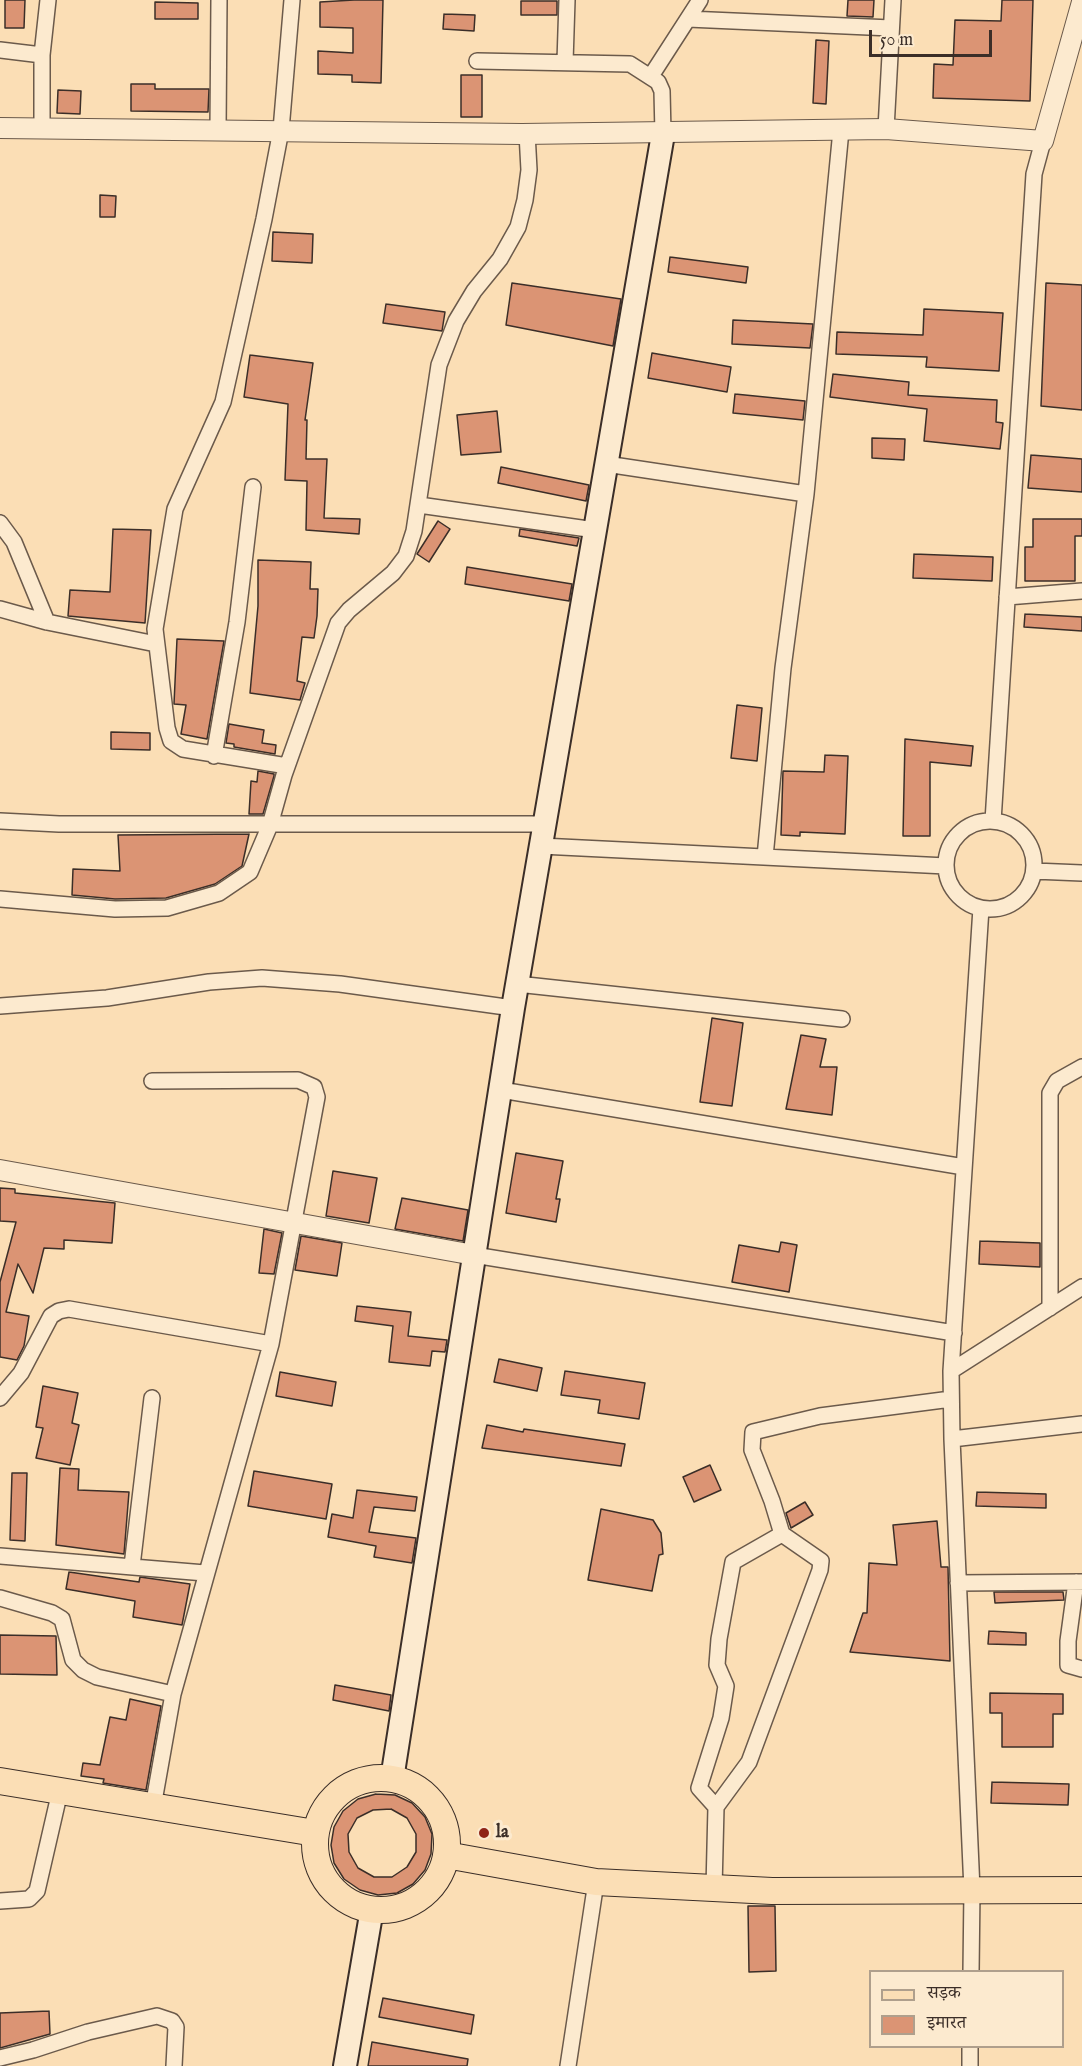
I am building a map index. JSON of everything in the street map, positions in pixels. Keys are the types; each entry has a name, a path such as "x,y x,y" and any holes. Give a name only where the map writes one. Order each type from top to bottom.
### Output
{"main road":[{"path":"392,1779 513,1008 663,134"},
{"path":"371,1778 392,1779 412,1785 429,1798 441,1815 447,1834 446,1855 440,1874 428,1891 412,1903 392,1909 372,1909 351,1904 334,1891 321,1874 315,1854 315,1833 322,1813 334,1796 351,1784 371,1778"},
{"path":"0,1781 315,1833"},
{"path":"446,1855 596,1882 772,1891 1082,1890"},
{"path":"345,2066 372,1909"}],"street":[{"path":"42,128 42,56 48,0"},
{"path":"218,130 219,0"},
{"path":"287,766 214,756 183,749 171,741 167,728 155,629 175,509 223,402 281,130 292,0"},
{"path":"565,62 567,0"},
{"path":"651,76 700,0"},
{"path":"886,129 893,0"},
{"path":"993,821 1034,174 1082,2"},
{"path":"688,19 891,28"},
{"path":"0,50 42,56"},
{"path":"477,62 630,64 658,82 662,91 663,134"},
{"path":"0,128 663,134 886,129 1042,141"},
{"path":"765,857 783,668 806,494 841,130"},
{"path":"0,899 144,910 192,903 219,893 250,872 270,825 287,766 338,623 349,610 393,573 406,556 419,505 439,365 456,321 474,291 500,259 518,227 529,170 527,133"},
{"path":"606,464 806,494"},
{"path":"214,756 237,622 253,488"},
{"path":"419,505 595,530"},
{"path":"0,523 14,542 47,622"},
{"path":"1007,597 1082,591"},
{"path":"0,609 47,622 156,644"},
{"path":"0,821 59,824 270,825 543,835 765,857 946,866"},
{"path":"993,821 1008,824 1020,832 1031,850 1034,871 1030,884 1015,900 995,908 981,908 956,893 949,880 946,866 948,852 955,839 965,828 978,822 993,821"},
{"path":"1034,871 1082,873"},
{"path":"971,1970 972,1890 951,1371 981,908"},
{"path":"0,1006 107,998 209,982 262,978 340,984 513,1008"},
{"path":"517,984 842,1019"},
{"path":"1050,1308 1050,1093 1057,1081 1082,1067"},
{"path":"152,1081 298,1080 314,1087 317,1097 271,1344 173,1695 153,1807"},
{"path":"501,1090 964,1167"},
{"path":"0,1170 474,1255 954,1333"},
{"path":"951,1371 1082,1287"},
{"path":"3,1391 21,1373 51,1316 69,1309 271,1344"},
{"path":"132,1566 152,1398"},
{"path":"714,1888 716,1807 749,1761 820,1570 821,1561 782,1534 752,1450 753,1432 820,1416 951,1399"},
{"path":"952,1439 1082,1424"},
{"path":"716,1807 699,1788 721,1718 726,1686 717,1665 733,1562 782,1534"},
{"path":"0,1556 205,1574"},
{"path":"958,1583 1079,1582 1068,1641 1068,1665 1082,1669"},
{"path":"0,1598 52,1613 62,1619 73,1660 82,1670 97,1677 173,1695"},
{"path":"0,1901 29,1899 37,1891 60,1791"},
{"path":"568,2066 596,1882"},
{"path":"0,2058 33,2050 88,2031 157,2016 172,2021 176,2027 174,2066"},
{"path":"970,2048 970,2066"}],"building":[{"path":"5,0 25,0 24,28 5,28"},
{"path":"383,0 381,83 352,82 352,75 318,74 318,51 353,53 353,28 320,27 320,2"},
{"path":"848,0 874,0 873,17 847,16"},
{"path":"1002,0 1033,0 1030,101 933,98 934,64 953,65 955,20 1001,21"},
{"path":"521,1 557,1 557,15 521,15"},
{"path":"155,2 198,3 198,19 155,19"},
{"path":"444,14 475,15 474,31 443,29"},
{"path":"816,40 829,41 826,104 813,103"},
{"path":"461,75 482,75 482,117 461,117"},
{"path":"131,84 155,84 155,89 209,89 208,112 131,111"},
{"path":"58,90 81,91 80,114 57,113"},
{"path":"100,195 116,196 115,217 100,217"},
{"path":"273,232 313,234 312,263 272,261"},
{"path":"670,257 748,267 746,283 668,272"},
{"path":"512,283 621,299 613,346 506,325"},
{"path":"1046,283 1082,285 1082,410 1041,406"},
{"path":"386,304 445,312 442,331 383,323"},
{"path":"924,309 1003,313 999,371 926,367 927,357 836,354 837,332 923,335"},
{"path":"733,320 813,324 810,348 732,344"},
{"path":"652,353 731,367 727,392 648,378"},
{"path":"250,355 313,363 305,420 307,420 306,459 327,459 324,518 360,519 359,534 306,530 307,481 285,480 288,404 244,397"},
{"path":"833,374 909,382 908,395 997,400 996,422 1003,423 1000,449 924,441 927,409 830,397"},
{"path":"735,394 805,401 803,420 733,413"},
{"path":"497,411 501,452 461,455 457,415"},
{"path":"872,438 905,439 904,460 872,458"},
{"path":"1031,455 1082,459 1082,492 1028,488"},
{"path":"501,467 589,485 586,501 498,483"},
{"path":"1033,519 1082,519 1082,536 1075,536 1075,581 1025,581 1025,547 1033,547"},
{"path":"438,521 450,529 429,562 417,554"},
{"path":"113,529 151,530 145,623 68,616 70,590 110,592"},
{"path":"520,529 579,538 577,546 519,536"},
{"path":"914,554 993,557 992,581 913,578"},
{"path":"258,560 311,562 310,589 318,589 317,616 314,638 302,637 297,681 305,683 300,700 250,693 258,606"},
{"path":"467,567 572,584 569,601 465,584"},
{"path":"1025,614 1082,617 1082,631 1024,627"},
{"path":"177,639 224,641 207,739 181,734 186,705 174,704"},
{"path":"737,705 762,708 757,761 731,758"},
{"path":"229,724 264,730 262,743 276,745 275,754 234,747 234,744 226,743"},
{"path":"111,732 150,733 150,750 111,749"},
{"path":"905,739 973,746 971,766 930,762 930,836 903,836"},
{"path":"825,755 848,756 845,834 800,832 800,836 781,835 783,771 824,772"},
{"path":"258,771 274,774 274,776 263,814 249,814 251,781 257,782"},
{"path":"249,834 242,866 215,884 166,898 115,899 72,895 73,869 120,871 118,835"},
{"path":"712,1018 743,1023 732,1106 700,1102"},
{"path":"801,1035 826,1039 820,1067 837,1067 832,1115 786,1109"},
{"path":"516,1153 563,1161 556,1199 560,1199 556,1222 506,1213"},
{"path":"333,1171 377,1178 369,1223 326,1216"},
{"path":"0,1188 15,1189 15,1193 115,1203 112,1243 64,1240 64,1249 44,1248 33,1293 18,1264 6,1312 29,1316 24,1346 17,1360 0,1357 0,1282 16,1222 0,1221"},
{"path":"402,1198 468,1210 463,1241 395,1229"},
{"path":"264,1229 282,1233 274,1274 259,1273"},
{"path":"301,1236 342,1243 337,1276 295,1270"},
{"path":"980,1241 1040,1243 1040,1267 979,1264"},
{"path":"781,1242 797,1245 789,1292 732,1282 739,1245 779,1252"},
{"path":"357,1306 411,1312 408,1336 447,1340 445,1352 432,1351 430,1366 389,1362 393,1326 355,1321"},
{"path":"499,1359 542,1368 537,1391 494,1382"},
{"path":"565,1371 645,1383 639,1419 598,1413 600,1400 561,1395"},
{"path":"280,1372 336,1382 332,1406 276,1396"},
{"path":"43,1386 78,1393 72,1423 79,1425 70,1465 36,1458 43,1428 36,1427"},
{"path":"487,1425 523,1432 524,1429 625,1444 621,1466 482,1448"},
{"path":"710,1465 721,1490 694,1502 683,1477"},
{"path":"60,1468 79,1469 78,1490 129,1492 124,1554 56,1545"},
{"path":"254,1471 332,1484 326,1519 248,1506"},
{"path":"12,1473 27,1473 25,1541 10,1540"},
{"path":"357,1490 417,1497 415,1511 374,1507 369,1532 416,1538 412,1563 374,1557 376,1546 328,1537 332,1514 353,1518"},
{"path":"977,1492 1046,1494 1046,1508 976,1506"},
{"path":"805,1502 813,1515 791,1528 786,1513"},
{"path":"601,1509 653,1520 661,1533 663,1554 659,1555 652,1591 588,1580"},
{"path":"937,1521 941,1567 948,1567 950,1661 850,1652 863,1613 867,1613 869,1563 897,1565 893,1525"},
{"path":"69,1572 139,1582 140,1577 190,1584 182,1625 133,1617 135,1601 66,1589"},
{"path":"994,1592 1063,1592 1064,1600 995,1603"},
{"path":"989,1631 1026,1633 1026,1645 988,1644"},
{"path":"0,1635 56,1636 57,1675 0,1674"},
{"path":"335,1685 391,1695 389,1711 333,1700"},
{"path":"990,1693 1063,1694 1063,1714 1053,1714 1053,1747 1002,1747 1002,1713 990,1713"},
{"path":"130,1699 161,1706 146,1790 103,1783 104,1779 81,1776 83,1763 100,1765 110,1717 126,1720"},
{"path":"992,1782 1069,1784 1068,1805 991,1803"},
{"path":"376,1794 395,1795 412,1803 425,1817 432,1834 431,1854 425,1870 413,1884 397,1893 378,1895 360,1890 344,1879 334,1863 331,1845 334,1827 343,1811 358,1799","holes":["391,1809 407,1818 416,1834 416,1852 407,1867 392,1877 374,1877 358,1868 349,1852 348,1834 357,1818 373,1810"]},
{"path":"748,1906 775,1906 776,1971 749,1972"},
{"path":"383,1998 474,2015 471,2034 379,2017"},
{"path":"49,2011 50,2034 0,2048 0,2013"},
{"path":"372,2042 468,2059 467,2066 368,2066"}],"place":[{"name":"la","path":"484,1833"}]}
